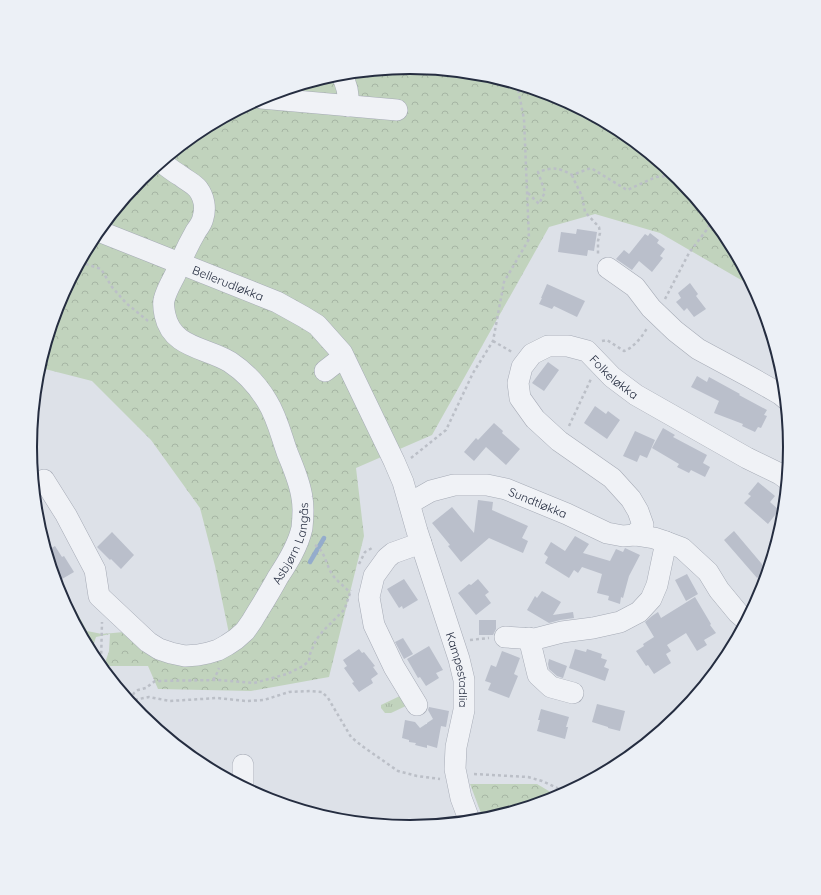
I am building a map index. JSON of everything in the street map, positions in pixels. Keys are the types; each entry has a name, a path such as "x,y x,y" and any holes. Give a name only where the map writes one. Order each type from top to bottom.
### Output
{"street":[{"path":"344,80 349,96 348,106"},
{"path":"275,99 396,110"},
{"name":"Asbjørn Langås","path":"99,596 138,634 159,649 185,656 198,655 218,650 236,639 252,621 290,558 302,529 302,498 298,483 276,419 258,386 245,373 230,362 179,339 171,331 166,322 164,300 167,290 201,223 204,213 204,203 199,190 193,184 166,165"},
{"name":"Bellerudløkka","path":"104,234 277,302 317,325 342,353 403,482"},
{"path":"608,268 635,287 674,332 698,349 780,394"},
{"name":"Folkeløkka","path":"635,535 643,525 638,511 631,499 612,478 565,444 535,419 520,398 518,383 522,367 532,354 548,346 568,346 587,352 612,377 636,395 747,458 783,472"},
{"path":"325,371 343,356"},
{"path":"44,480 66,515 95,570 99,596"},
{"name":"Kampestadlia","path":"403,482 464,680 464,710 456,747 456,769 461,798 468,817"},
{"name":"Sundtløkka","path":"410,503 431,491 454,485 487,484 506,489 567,514 607,533 623,536 635,535 654,538 666,542 682,548 708,572 719,590 743,617"},
{"path":"505,637 535,639 562,632 593,628 620,622 639,612 651,599 654,592 666,542"},
{"path":"417,705 394,667 374,625 369,597 374,576 387,558 393,553 421,543"},
{"path":"529,638 538,675 551,687 573,693"},
{"path":"243,765 243,781"}],"path":[{"path":"403,482 405,464 446,430 473,373 493,341 504,282 529,239 524,119 518,90"},
{"path":"527,193 539,204 545,192 538,172 552,168 561,169 572,175 582,196 585,212 599,227 600,233 598,252 600,259 608,268"},
{"path":"572,175 591,168 627,190 656,177 668,176"},
{"path":"673,283 689,253 710,224"},
{"path":"86,264 101,269 112,287 126,303 148,321"},
{"path":"565,444 569,425 602,359 600,347 602,341 607,340 624,351 628,350 643,335 654,310"},
{"path":"297,544 316,545 321,549 333,576 347,588 350,594"},
{"path":"358,568 365,552 376,545"},
{"path":"132,696 138,690 146,688 155,681 218,680 254,682 287,674 303,666 309,661 310,654 316,640 323,630 345,608 352,587"},
{"path":"99,596 102,620 100,655"},
{"path":"453,642 505,637"},
{"path":"135,700 149,697 170,701 217,698 246,701 264,700 289,692 322,692 328,698 351,737 398,771 417,776 441,779 472,774 528,777 559,790"}],"green space":[{"path":"410,74 459,77 483,81 531,94 553,102 597,124 638,151 675,183 707,220 734,261 745,282 660,233 595,214 549,227 432,435 356,468 364,536 329,677 251,691 158,689 148,666 108,666 105,662 109,651 110,634 96,637 94,644 76,613 67,594 87,631 102,634 124,632 208,660 232,648 215,566 200,508 151,440 92,381 45,369 57,327 76,282 100,240 130,201 146,183 183,151 224,124 268,102 290,94 338,81 362,77"},
{"path":"402,695 408,705 391,713 385,713 381,708 381,705"},
{"path":"470,784 537,784 553,793 531,801 481,814"}],"building":[{"path":"577,229 597,232 594,251 588,250 587,256 558,252 561,232 576,234"},
{"path":"650,233 659,240 657,243 665,249 660,256 663,258 652,272 639,261 632,270 616,259 624,250 629,254 645,234 648,236"},
{"path":"690,283 698,294 696,296 706,309 694,317 687,308 684,311 676,302 681,298 678,293"},
{"path":"547,284 585,301 577,317 554,306 552,309 539,304"},
{"path":"548,362 559,370 544,391 532,383"},
{"path":"697,376 707,382 709,377 767,410 764,415 767,416 761,428 758,427 755,432 742,426 743,424 714,413 719,401 691,387"},
{"path":"595,406 606,414 608,411 620,420 607,439 584,423"},
{"path":"494,423 503,431 502,433 520,449 506,465 486,447 474,461 464,452 476,438 478,440"},
{"path":"663,428 675,435 673,437 707,455 703,463 710,467 705,477 691,470 689,473 677,467 679,464 652,448"},
{"path":"635,431 655,440 647,458 640,455 637,462 623,456"},
{"path":"758,482 775,496 770,502 779,511 768,524 744,503 751,496 748,494"},
{"path":"478,500 493,502 492,510 528,526 522,538 528,541 523,553 489,538 461,562 448,546 450,545 432,523 452,507 474,533"},
{"path":"734,531 764,567 762,574 757,578 724,540"},
{"path":"112,532 134,555 121,569 97,547"},
{"path":"575,536 589,544 583,553 610,561 616,549 623,552 625,548 640,555 629,576 620,604 608,600 609,596 597,593 602,574 582,567 578,573 574,570 569,578 545,563 548,557 544,554 551,542 565,551"},
{"path":"55,546 62,557 64,556 74,572 62,579 51,548"},
{"path":"687,574 698,594 686,601 675,580"},
{"path":"404,579 418,600 403,609 402,606 399,608 387,589"},
{"path":"478,579 489,592 485,595 491,603 476,615 458,593"},
{"path":"542,591 561,602 553,615 573,612 574,618 549,623 527,610 535,596 537,598"},
{"path":"695,597 716,633 704,640 707,645 697,651 686,633 667,645 671,651 666,654 671,663 654,674 648,665 646,666 636,651 644,646 643,644 654,637 645,622 658,612 661,618"},
{"path":"479,620 496,620 496,629 493,635 479,635"},
{"path":"403,638 413,654 404,659 395,642"},
{"path":"429,646 443,670 436,673 439,678 426,686 420,677 418,678 407,659"},
{"path":"359,649 362,653 364,652 375,666 373,667 378,674 371,679 373,683 359,692 344,668 347,666 343,660"},
{"path":"575,649 586,652 587,649 602,654 601,658 607,660 604,667 609,669 605,681 569,668"},
{"path":"502,651 520,658 514,674 518,676 509,698 488,690 491,683 485,681 491,665 496,667"},
{"path":"549,659 567,666 563,678 557,676 549,669"},
{"path":"597,704 625,711 620,731 592,722"},
{"path":"429,707 449,711 446,727 441,726 437,748 427,745 427,748 415,745 416,743 409,742 409,740 402,738 405,720 415,722 420,728 433,719 428,710"},
{"path":"541,709 569,717 565,739 537,731"}],"waterway":[{"path":"310,562 324,538"}]}
